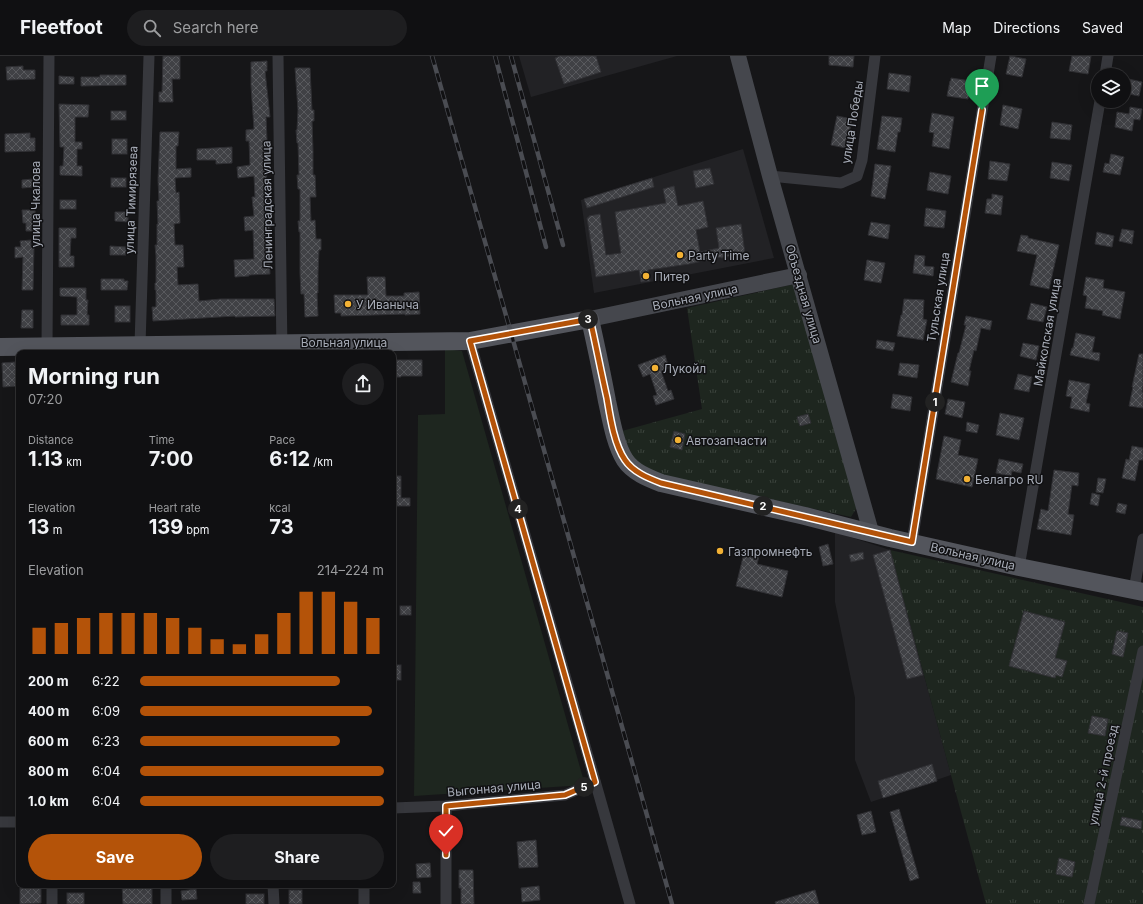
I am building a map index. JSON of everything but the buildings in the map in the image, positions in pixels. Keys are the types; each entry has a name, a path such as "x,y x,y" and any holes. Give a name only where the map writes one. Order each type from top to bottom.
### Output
{"main road":[{"name":"Вольная улица","path":"0,347 48,350 140,345 168,349 370,348 470,341 590,319 619,450 626,461 634,469 646,477 661,483 1019,567 1139,591"}],"street":[{"name":"улица Чкалова","path":"48,350 49,56"},
{"name":"улица Тимирязева","path":"140,345 149,56"},
{"name":"Ленинградская улица","path":"278,56 282,348"},
{"name":"Объездная улица","path":"738,56 770,176 870,532"},
{"name":"улица Победы","path":"770,176 841,184 857,176 862,160 875,56"},
{"name":"Тульская улица","path":"912,542 991,56"},
{"path":"1106,68 1108,56"},
{"name":"Майкопская улица","path":"1019,567 1099,108"},
{"name":"Вольная улица","path":"590,319 799,275"},
{"path":"470,341 630,904"},
{"path":"1139,591 1143,539"},
{"name":"улица 2-й проезд","path":"1089,904 1143,651"},
{"name":"Выгонная улица","path":"396,808 446,806 565,795 595,782"},
{"path":"446,806 446,904"},
{"path":"0,822 16,822"},
{"path":"52,888 52,904"},
{"path":"166,888 166,904"},
{"path":"274,888 274,904"},
{"path":"364,888 364,904"}],"shaded area":[{"path":"519,56 677,56 531,97"},
{"path":"743,149 774,258 594,293 581,200"},
{"path":"835,532 890,550 951,775 871,802 855,760 855,698 835,602"}],"green space":[{"path":"795,284 857,507 851,517 666,476 636,466 622,431 702,409 687,308"},
{"path":"445,349 462,351 585,785 414,796 418,415 445,414"},
{"path":"890,550 1143,607 1143,904 986,904"}],"railway":[{"path":"432,56 672,904"},
{"path":"495,56 546,247"},
{"path":"511,56 563,245"}],"place":[{"name":"Party Time","path":"680,255"},
{"name":"Питер","path":"646,276"},
{"name":"У Иваныча","path":"348,304"},
{"name":"Лукойл","path":"655,368"},
{"name":"Автозапчасти","path":"678,440"},
{"name":"Белагро RU","path":"967,479"},
{"name":"Газпромнефть","path":"720,551"}],"route":[{"path":"446,855 446,806 565,795 595,782 470,341 590,319 619,450 626,461 634,469 646,477 661,483 912,542 982,110"}]}
